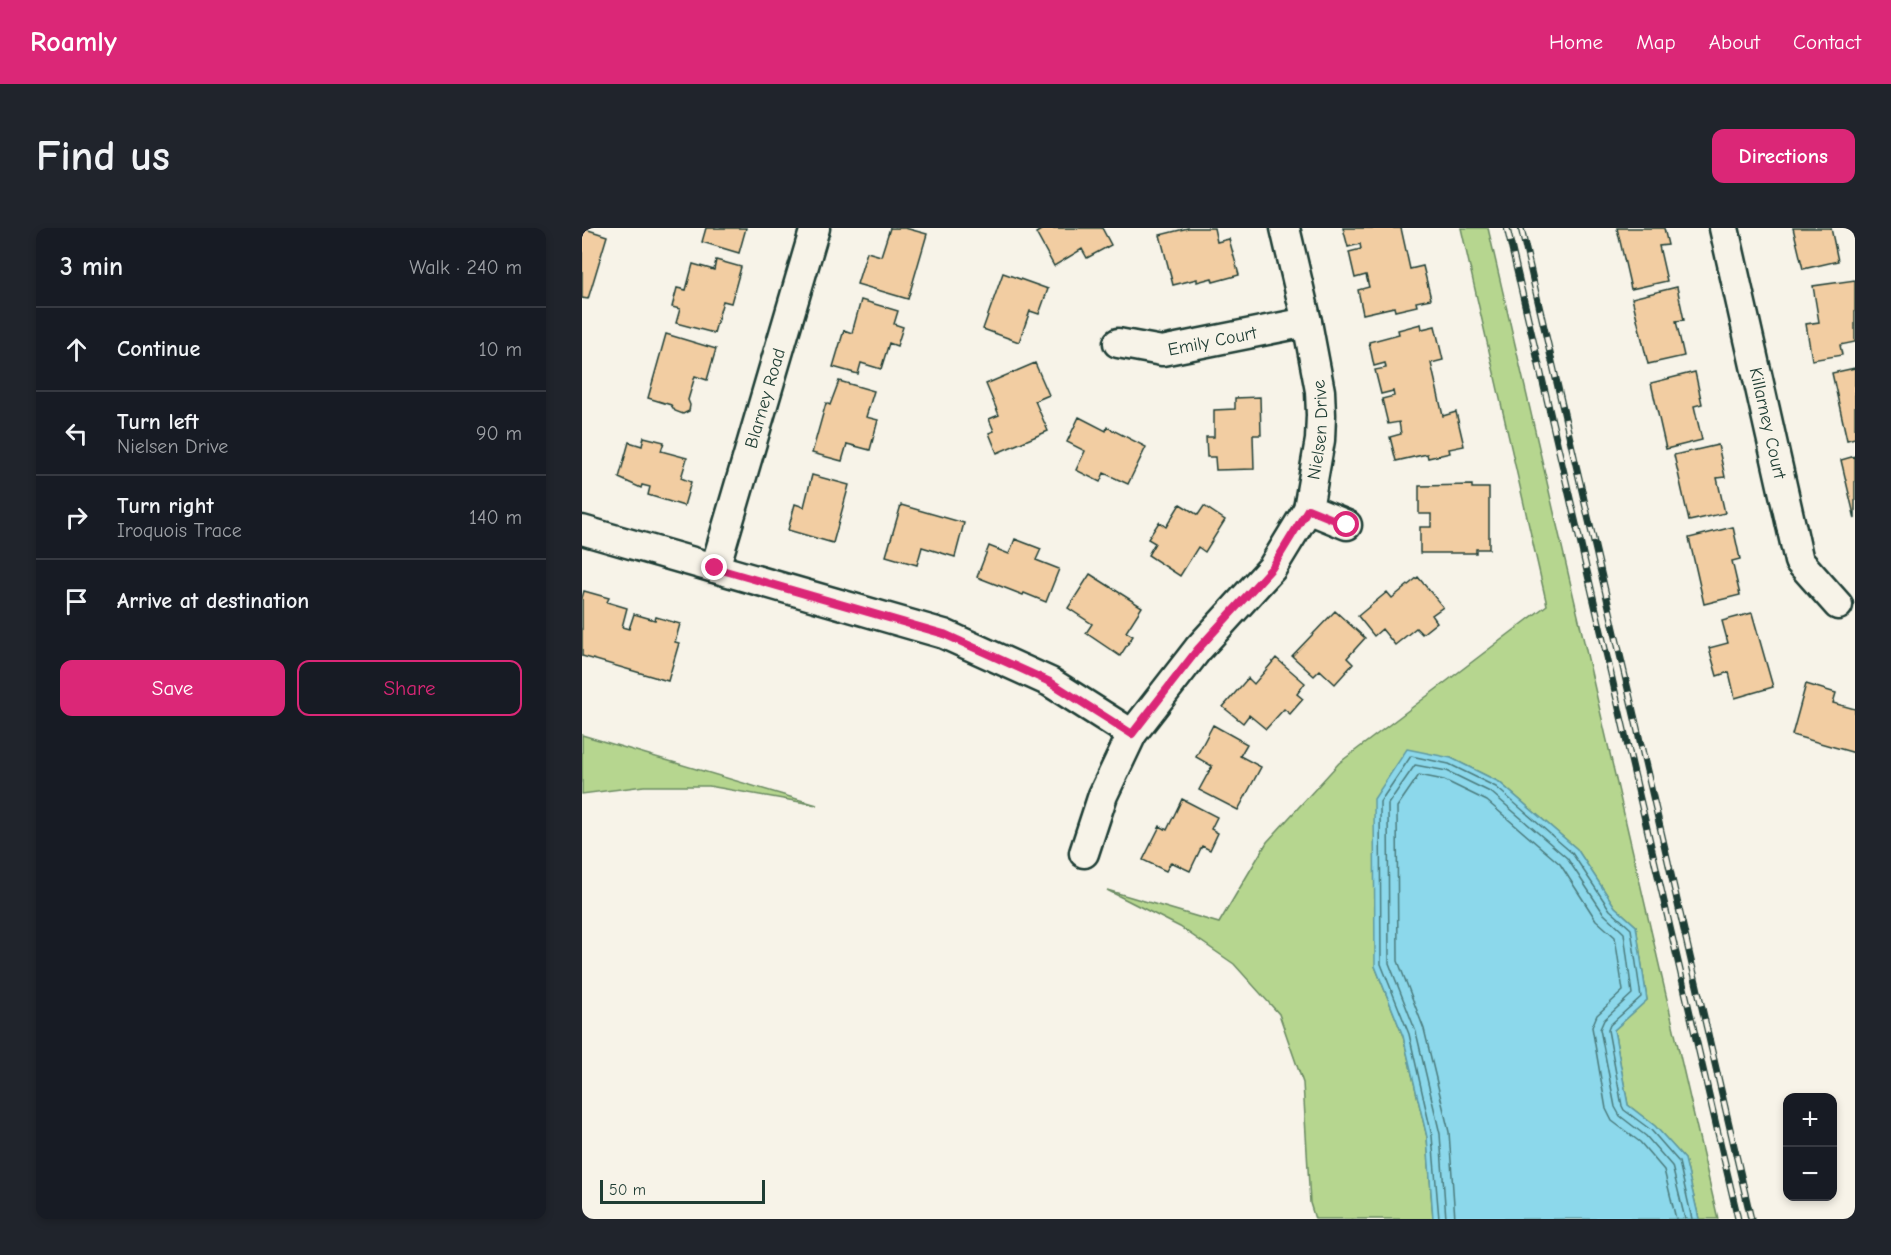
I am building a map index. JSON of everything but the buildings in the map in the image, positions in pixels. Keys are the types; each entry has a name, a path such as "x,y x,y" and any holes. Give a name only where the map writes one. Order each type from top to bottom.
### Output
{"street":[{"name":"Blarney Road","path":"715,568 814,228"},
{"name":"Nielsen Drive","path":"1084,853 1103,795 1132,734 1198,649 1272,568 1308,509 1320,440 1320,392 1285,228"},
{"name":"Killarney Court","path":"1724,228 1799,561 1838,605"},
{"name":"Emily Court","path":"1118,343 1162,351 1306,322"},
{"path":"1308,509 1347,525"},
{"path":"582,530 944,634 1050,682 1132,734"}],"green space":[{"path":"1461,228 1488,228 1718,1219 1699,1219 1685,1159 1655,1126 1628,1105 1614,1030 1647,1000 1636,926 1615,907 1577,849 1499,782 1451,758 1375,966 1403,1036 1427,1137 1433,1219 1315,1219 1310,1203 1303,1083 1279,1014 1234,964 1180,927 1107,890 1219,923 1267,842 1339,763 1547,605"},
{"path":"582,735 817,805 709,786 644,786 582,794"}],"water":[{"path":"1407,749 1451,758 1499,782 1577,849 1615,907 1636,926 1647,1000 1614,1030 1628,1105 1655,1126 1685,1159 1699,1219 1433,1219 1427,1137 1403,1036 1375,966 1374,799"}],"railway":[{"path":"1507,228 1738,1219"},
{"path":"1521,228 1751,1219"}],"route":[{"path":"715,568 944,634 1050,682 1132,734 1198,649 1272,568 1308,509 1347,525"}]}
